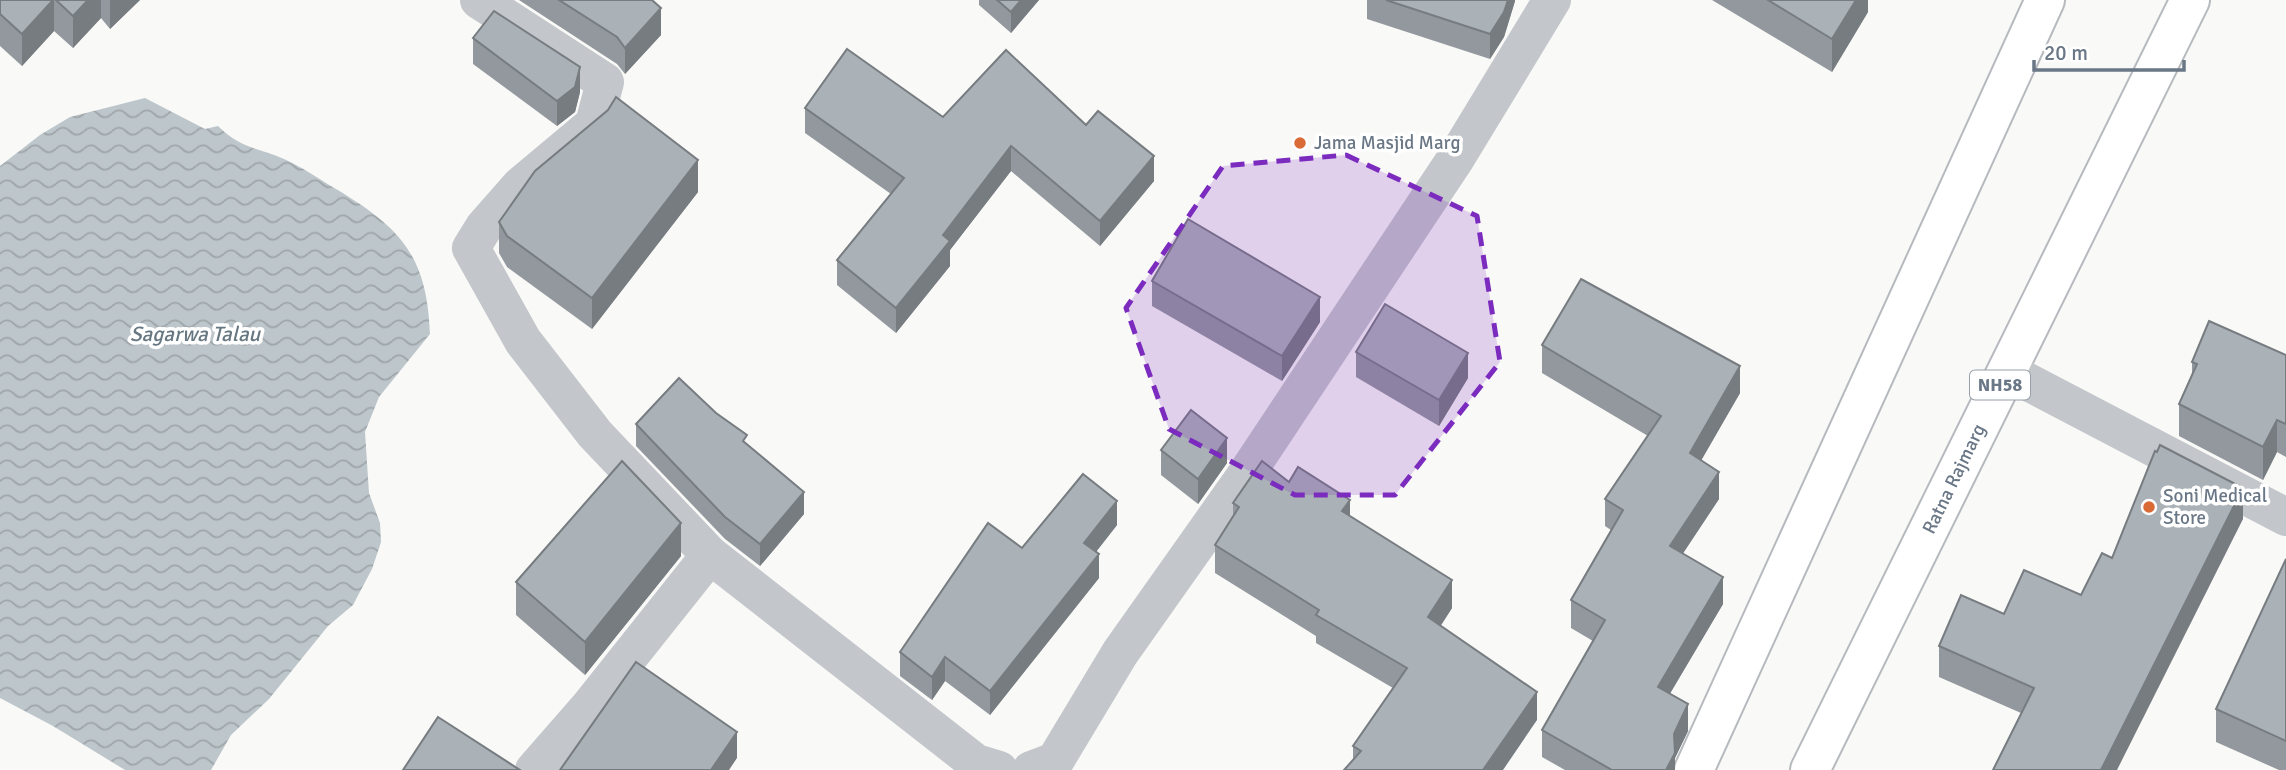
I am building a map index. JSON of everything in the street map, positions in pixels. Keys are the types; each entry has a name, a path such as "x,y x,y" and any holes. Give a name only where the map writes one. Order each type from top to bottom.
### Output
{"highway":[{"path":"1694,770 2045,0"},
{"name":"Ratna Rajmarg","path":"1810,770 2190,0"}],"street":[{"path":"480,0 605,82 594,124 520,186 484,227 471,248 523,341 595,434 710,555 976,763 999,770"},
{"path":"1031,770 1055,761 1121,653 1243,479 1456,158 1552,0"},
{"path":"2007,371 2286,517"},
{"path":"534,770 589,707 710,555"}],"highlighted area":[{"path":"1346,155 1477,216 1500,362 1395,495 1295,495 1169,429 1126,308 1223,166"}],"water":[{"name":"Sagarwa Talau","path":"145,98 205,129 218,126 242,143 291,162 378,217 394,231 416,264 428,307 430,334 379,397 365,432 369,493 380,523 381,542 372,569 353,605 328,626 269,699 231,735 211,770 125,770 53,726 0,698 0,166 40,135 70,117"}],"building":[{"path":"0,0 53,0 22,34 0,14"},
{"path":"56,0 88,0 73,16"},
{"path":"559,0 652,0 661,8 625,48 617,37"},
{"path":"997,0 1021,0 1011,12"},
{"path":"1386,0 1508,0 1490,34"},
{"path":"1768,0 1856,0 1832,39"},
{"path":"494,11 580,67 575,87 557,101 473,38"},
{"path":"847,49 943,117 1006,50 1086,125 1098,111 1154,156 1100,221 1011,146 943,235 950,241 896,308 837,260 904,178 805,108"},
{"path":"616,97 698,160 592,298 507,236 499,222 535,171 608,110"},
{"path":"1188,219 1320,297 1282,356 1152,281"},
{"path":"1581,279 1740,366 1690,453 1719,472 1670,546 1723,577 1658,687 1688,704 1674,734 1675,753 1666,770 1612,770 1542,730 1605,620 1571,600 1623,510 1605,499 1661,416 1542,345"},
{"path":"1385,304 1468,353 1439,400 1356,352"},
{"path":"2209,321 2286,355 2286,424 2277,420 2263,447 2179,404 2197,364 2192,362"},
{"path":"679,378 716,413 747,435 743,441 804,492 760,544 725,517 636,424"},
{"path":"1191,410 1227,438 1198,479 1161,450"},
{"path":"2160,445 2243,488 2101,770 1993,770 2034,688 1939,646 1961,595 2004,614 2024,570 2081,595 2102,553 2112,558 2155,451 2157,452"},
{"path":"622,461 681,523 585,642 516,582"},
{"path":"1262,461 1289,482 1298,467 1350,500 1342,511 1452,580 1428,617 1537,692 1483,770 1344,770 1361,751 1353,746 1407,668 1316,615 1319,610 1215,545 1239,507 1233,503"},
{"path":"1083,474 1117,501 1084,543 1099,554 990,691 945,657 932,677 900,652 988,523 1022,548"},
{"path":"2286,559 2286,741 2216,709"},
{"path":"636,662 737,732 711,770 560,770"},
{"path":"438,717 520,770 403,770"}],"place":[{"name":"Jama Masjid Marg","path":"1300,143"},
{"name":"Soni Medical Store","path":"2149,507"}]}
